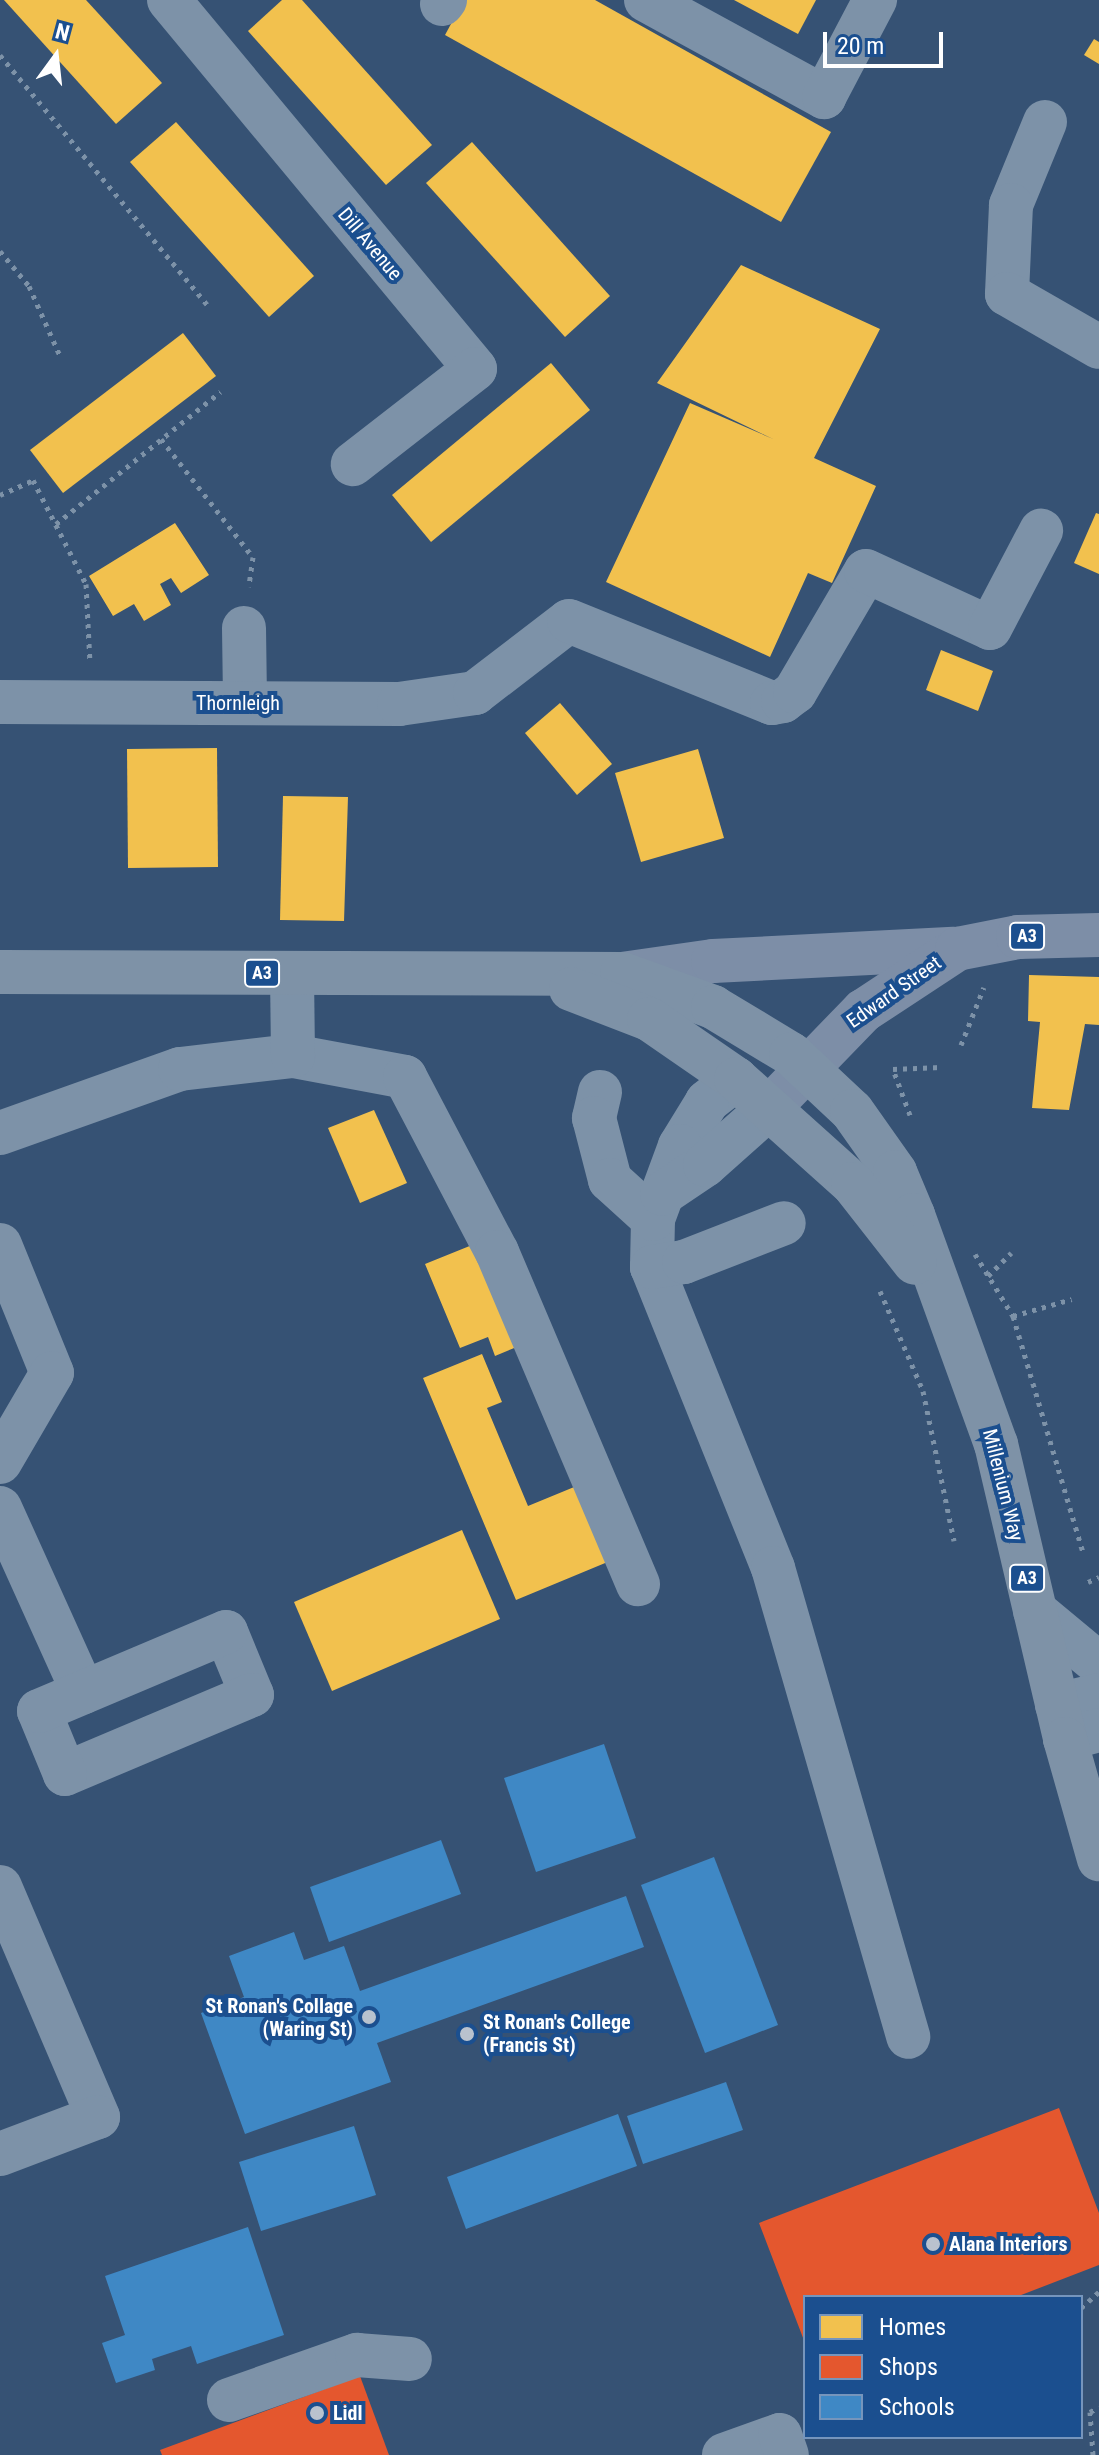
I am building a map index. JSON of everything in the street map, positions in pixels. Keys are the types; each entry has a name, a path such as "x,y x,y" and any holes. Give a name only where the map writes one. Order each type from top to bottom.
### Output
{"highway":[{"name":"A3","path":"0,972 525,977 573,971 622,974 713,1007 811,1053"},
{"name":"A3","path":"525,977 649,1019 736,1079 770,1107"},
{"name":"Millenium Way","path":"811,1053 895,1172 996,1444 1035,1611 1074,1725 1095,1826"},
{"name":"Millenium Way","path":"770,1107 853,1184 941,1301"}],"main road":[{"name":"Edward Street","path":"770,1107 811,1053 908,978 970,964 1018,937 1099,935"},
{"path":"622,974 713,961 970,964"},
{"name":"Edward Street","path":"736,1079 811,1053"}],"street":[{"name":"Dill Avenue","path":"169,0 475,369 353,464"},
{"path":"646,0 824,97 875,0"},
{"path":"1045,122 1011,205 1007,294 1099,347"},
{"name":"Thornleigh","path":"0,702 399,704 475,693 569,621 772,703 783,701 795,692 866,571 990,628 1041,531"},
{"path":"244,628 245,703"},
{"path":"292,973 293,1056"},
{"path":"0,1133 180,1069 293,1056 405,1077 497,1252 638,1584"},
{"path":"736,1079 707,1102 691,1123 657,1206 652,1267 773,1568 908,2037"},
{"path":"600,1092 594,1118 610,1180 657,1206"},
{"path":"657,1206 770,1107"},
{"path":"652,1267 684,1262 784,1223"},
{"path":"0,1245 52,1373 0,1462"},
{"path":"0,1508 83,1692"},
{"path":"1035,1611 1099,1664"},
{"path":"1074,1725 1099,1695"},
{"path":"0,1887 98,2117 0,2154"},
{"path":"229,2400 357,2355 410,2359"},
{"path":"724,2455 780,2435 787,2455"}],"path":[{"path":"0,55 207,304"},
{"path":"0,251 29,286 61,358"},
{"path":"56,524 220,392"},
{"path":"161,439 253,557 244,628"},
{"path":"0,495 33,480 86,584 93,702"},
{"path":"961,1045 970,964"},
{"path":"893,1069 941,1067"},
{"path":"988,1276 1011,1253"},
{"path":"877,1287 923,1391 954,1541"},
{"path":"1013,1316 1072,1299"},
{"path":"1069,1499 1084,1555"},
{"path":"1088,1582 1099,1577"},
{"path":"1083,2306 1099,2292"},
{"path":"1093,2455 1090,2412 1099,2407"}],"building: Homes":[{"path":"4,0 86,0 162,83 116,124"},
{"path":"282,0 302,0 432,145 386,185 248,31"},
{"path":"464,0 595,0 831,132 781,222 445,35"},
{"path":"734,0 816,0 798,34"},
{"path":"1094,39 1099,42 1099,64 1084,55"},
{"path":"176,122 314,276 269,317 130,162"},
{"path":"472,142 610,296 565,337 426,183"},
{"path":"741,265 880,329 814,458 876,486 832,583 808,573 770,657 606,582 690,403 773,439 657,383"},
{"path":"183,333 216,376 63,493 30,450"},
{"path":"551,363 590,410 431,542 392,495"},
{"path":"1096,513 1099,514 1099,574 1074,563"},
{"path":"175,523 209,575 181,593 171,578 160,584 171,605 144,621 134,604 113,616 89,576"},
{"path":"941,650 993,671 978,711 926,690"},
{"path":"560,703 612,764 577,795 525,733"},
{"path":"217,748 218,867 128,868 127,749"},
{"path":"698,749 724,838 641,862 615,773"},
{"path":"283,796 348,797 344,921 280,920"},
{"path":"1029,975 1099,977 1099,1025 1085,1024 1069,1110 1032,1108 1040,1022 1028,1021"},
{"path":"374,1110 407,1183 360,1203 328,1128"},
{"path":"482,1241 524,1344 495,1356 488,1337 460,1348 425,1264"},
{"path":"482,1354 502,1402 487,1408 528,1506 579,1485 610,1561 516,1600 423,1378"},
{"path":"462,1530 500,1619 332,1691 294,1602"}],"building: Shops":[{"name":"Alana Interiors","path":"1059,2108 1099,2213 1099,2265 1021,2295 803,2295 803,2338 759,2223"},
{"name":"Lidl","path":"360,2376 389,2455 162,2455 160,2450"}],"building: Schools":[{"path":"604,1744 636,1838 536,1872 504,1778"},
{"path":"441,1840 461,1894 329,1942 310,1887"},
{"path":"714,1857 778,2025 705,2053 641,1885"},
{"name":"St Ronan's Collage (Waring St)","path":"626,1896 644,1947 377,2043 391,2082 245,2134 201,2013 244,1997 229,1956 294,1932 304,1960 344,1946 360,1991"},
{"path":"726,2082 743,2130 643,2164 627,2116"},
{"path":"618,2114 637,2166 466,2229 447,2177"},
{"path":"354,2126 376,2195 261,2231 239,2162"},
{"path":"248,2227 284,2335 197,2364 191,2346 152,2359 155,2370 116,2383 102,2343 125,2335 105,2276"}],"place":[{"name":"St Ronan's Collage (Waring St)","path":"369,2017"},
{"name":"St Ronan's College (Francis St)","path":"467,2034"},
{"name":"Alana Interiors","path":"933,2244"},
{"name":"Lidl","path":"317,2413"}]}
